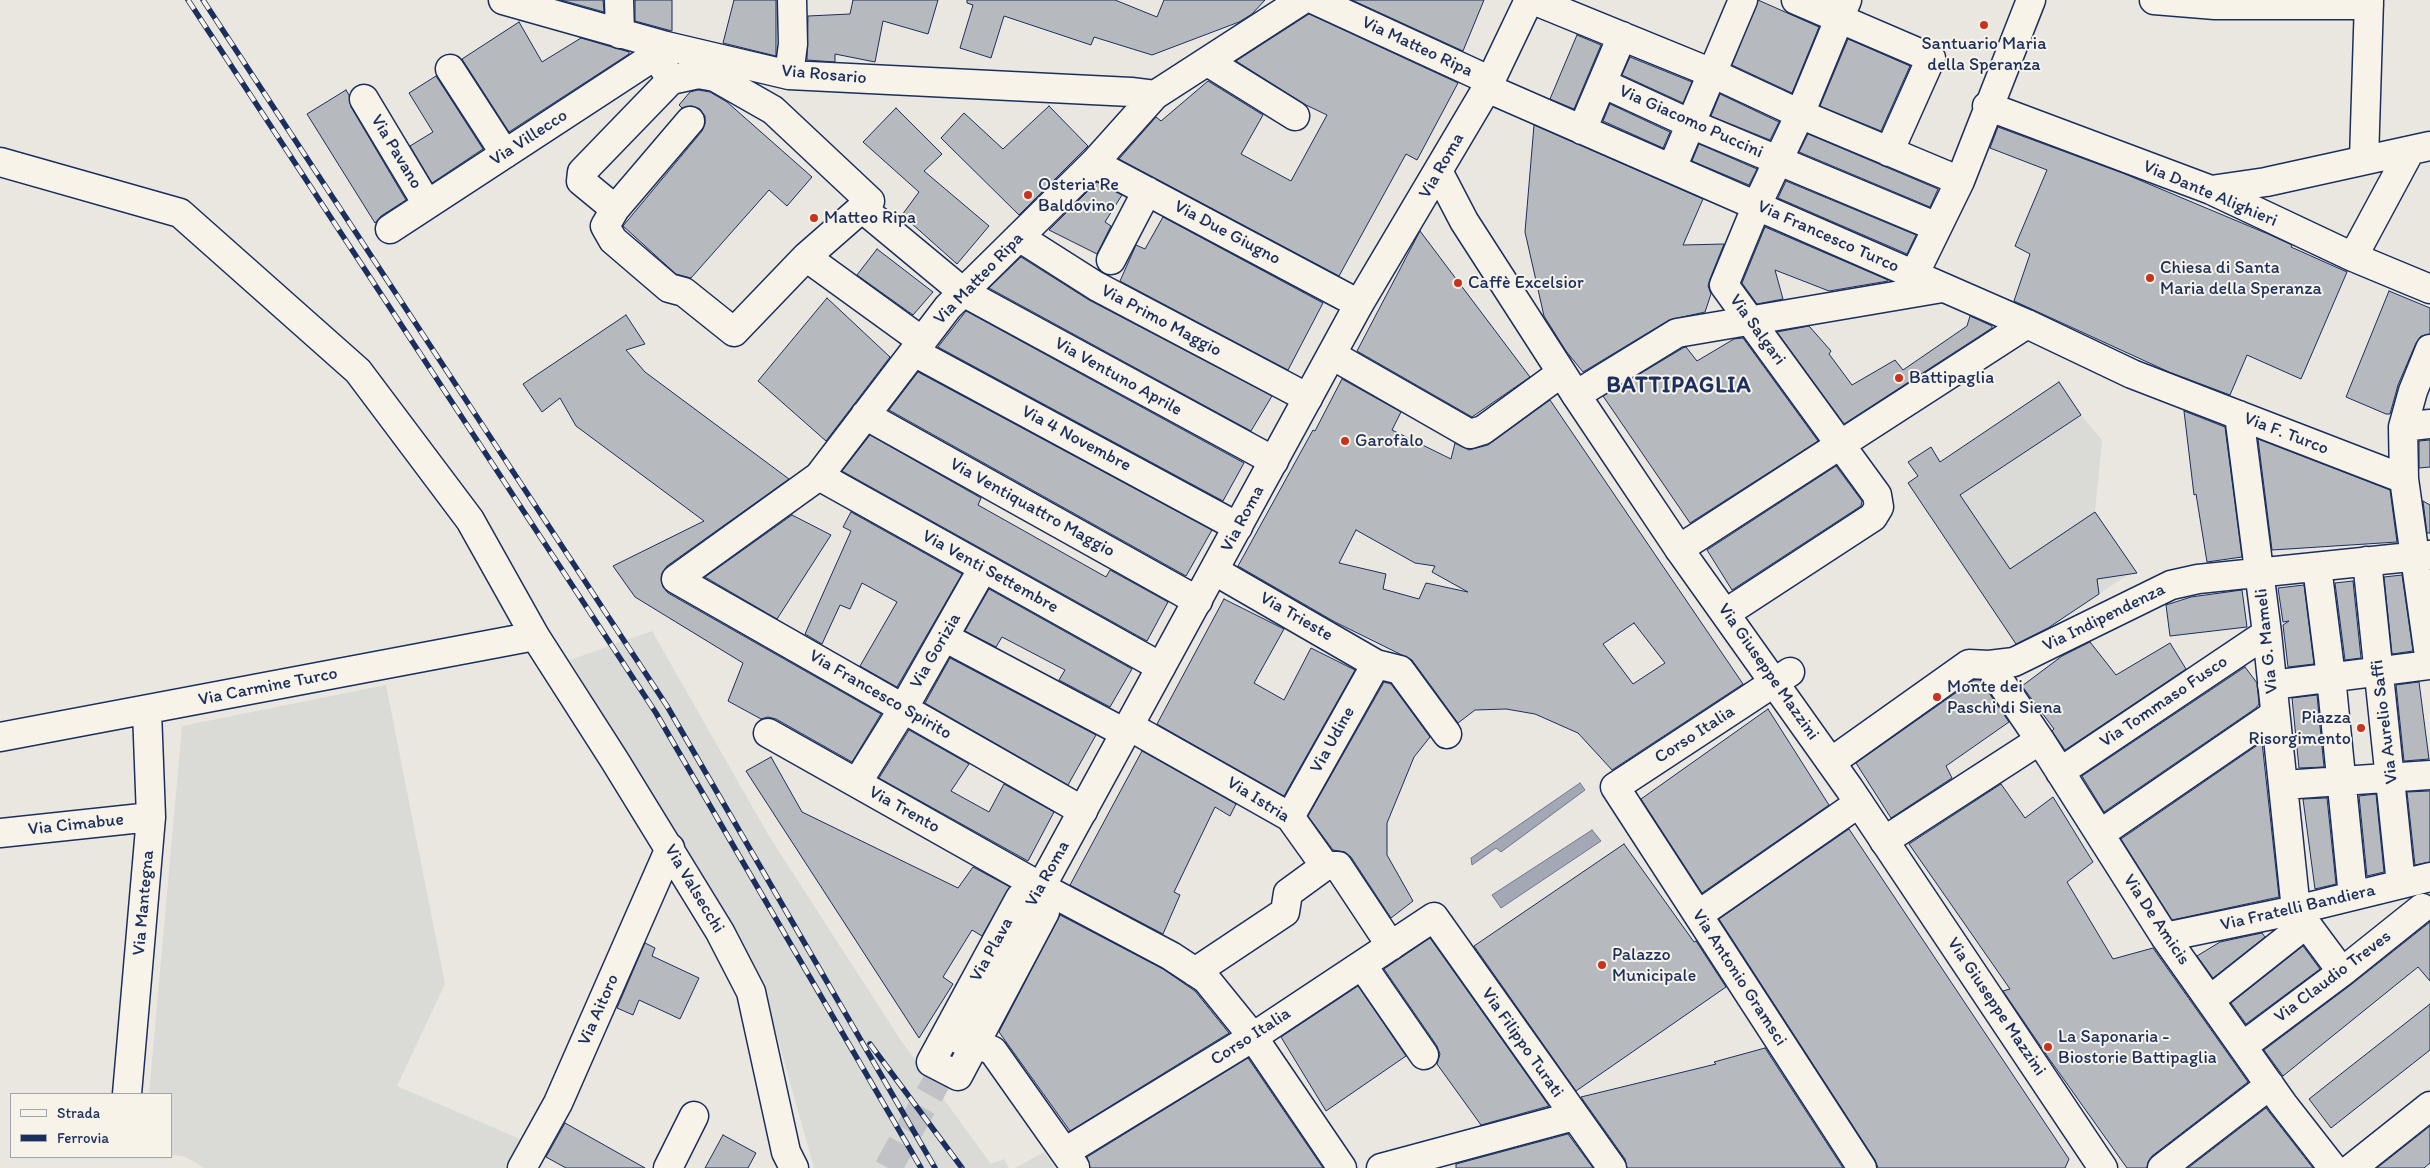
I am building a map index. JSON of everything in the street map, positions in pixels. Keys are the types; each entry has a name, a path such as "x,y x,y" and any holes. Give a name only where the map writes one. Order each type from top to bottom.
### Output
{"street":[{"name":"Via Rosario","path":"503,0 620,34 661,51 789,75 1155,95"},
{"path":"619,0 620,34"},
{"path":"789,75 793,44 792,0"},
{"name":"Via Matteo Ripa","path":"676,580 819,476 948,308 1094,163 1155,95 1302,0"},
{"name":"Via Matteo Ripa","path":"1315,0 1489,84"},
{"name":"Via Roma","path":"968,1041 1041,887 1359,304 1439,173 1489,84 1529,0"},
{"path":"1534,0 1712,73 1800,114 1960,181"},
{"path":"1672,168 1743,0"},
{"path":"1796,0 1843,9 1931,58 1889,152"},
{"path":"1914,275 1960,181 1987,106 2030,0"},
{"path":"2154,0 2215,5 2369,3 2364,160"},
{"name":"Via Giacomo Puccini","path":"1757,205 1780,160 1843,9"},
{"path":"1582,130 1622,36"},
{"path":"661,51 670,80"},
{"name":"Via Villecco","path":"390,229 661,51"},
{"path":"1208,62 1295,116"},
{"path":"450,69 505,154"},
{"path":"614,209 581,181 582,172 670,80 698,74 715,77 772,110 870,201 806,257 734,332 684,292 669,288 612,240 605,226 614,209 690,121"},
{"name":"Via Giacomo Puccini","path":"1602,83 1692,124 1937,227"},
{"name":"Via Francesco Turco","path":"1489,84 1530,112 1582,130 1672,168 2027,324 2168,389"},
{"name":"Via Pavano","path":"364,99 427,204"},
{"name":"Via Dante Alighieri","path":"1987,106 2211,190 2353,258 2430,289"},
{"path":"2211,190 2266,182 2364,160 2413,156"},
{"path":"2353,258 2413,156"},
{"name":"Via Valsecchi","path":"0,162 180,212 358,371 470,520 535,636 670,848 720,932 751,992 786,1163"},
{"name":"Via Due Giugno","path":"1094,163 1359,304"},
{"name":"Via Giuseppe Mazzini","path":"1439,173 1464,221 1561,373 1680,549 1726,613 1783,677 1831,762 2099,1167"},
{"path":"1111,260 1147,191"},
{"name":"Via Salgari","path":"1726,613 1873,517 1879,507 1877,495 1724,285 1757,205"},
{"name":"Via Ventuno Aprile","path":"863,209 963,292 1274,462"},
{"name":"Via Primo Maggio","path":"1019,237 1096,286 1308,398"},
{"name":"Via 4 Novembre","path":"806,257 918,346 1238,526"},
{"path":"1576,395 1677,333 1942,288"},
{"path":"1680,549 2027,324"},
{"path":"2272,685 2430,664 2423,556 2403,427 2413,390 2430,349"},
{"path":"1332,355 1470,434 1483,430 1561,373"},
{"name":"Via F. Turco","path":"2168,389 2239,415 2413,486"},
{"name":"Via Ventiquattro Maggio","path":"866,415 1198,600"},
{"name":"Via G. Mameli","path":"2239,415 2260,574 2283,785 2301,917"},
{"path":"2403,427 2430,424"},
{"name":"Via Venti Settembre","path":"819,476 1161,668"},
{"name":"Via Indipendenza","path":"1831,762 1969,664 1989,665 2014,662 2171,585 2198,580 2423,556"},
{"name":"Via Aurelio Saffi","path":"2366,561 2401,884"},
{"path":"2317,567 2331,677 2353,896"},
{"name":"Via Gorizia","path":"856,783 903,709 983,568"},
{"name":"Via Trieste","path":"1215,570 1376,664 1400,670 1447,734"},
{"name":"Via Francesco Spirito","path":"676,580 1083,811"},
{"name":"Via Tommaso Fusco","path":"2060,772 2267,633"},
{"name":"Via Carmine Turco","path":"0,738 535,636"},
{"name":"Via Istria","path":"944,637 1290,816 1325,866"},
{"name":"Via Udine","path":"1290,816 1376,664"},
{"name":"Via De Amicis","path":"1989,665 2040,740 2165,937 2270,1086 2333,1168"},
{"name":"Corso Italia","path":"1615,787 1783,677"},
{"name":"Via Mantegna","path":"126,1093 151,817 147,711"},
{"path":"2100,834 2275,714"},
{"name":"Via Trento","path":"768,732 1041,887"},
{"path":"1884,841 2040,740"},
{"path":"2283,785 2430,774"},
{"name":"Via Antonio Gramsci","path":"1615,787 1862,1168"},
{"path":"1698,915 1859,803"},
{"name":"Via Cimabue","path":"0,833 151,817"},
{"name":"Via Aitoro","path":"522,1168 558,1103 670,848"},
{"path":"1195,972 1285,912 1288,893 1325,866 1338,866 1391,946"},
{"name":"Via Fratelli Bandiera","path":"2165,937 2301,917 2353,896 2430,877"},
{"path":"2401,884 2426,913"},
{"path":"1041,887 1171,956 1206,979 1253,1037 1342,1168"},
{"name":"Via Plava","path":"968,1041 958,1076 931,1062 1020,898 1041,887"},
{"name":"Via Claudio Treves","path":"2243,1046 2342,972 2426,913"},
{"name":"Corso Italia","path":"1071,1160 1434,917"},
{"name":"Via Filippo Turati","path":"1434,917 1612,1168"},
{"path":"2210,1000 2301,917 2342,972"},
{"path":"1362,965 1424,1055"},
{"path":"968,1041 993,1051 1071,1160"},
{"path":"2162,1168 2270,1086"},
{"path":"2352,1168 2430,1106"},
{"path":"668,1168 694,1116"},
{"path":"1381,1168 1574,1116"}],"shaded area":[{"path":"2081,415 2102,440 2095,512 2135,570 2019,647 1908,483 1918,476 1908,462 1931,447 1941,462"},
{"path":"652,631 769,836 900,1039 991,1164 1004,1159 1009,1168 814,1168 763,986 738,939 570,660"},
{"path":"386,685 445,984 397,1086 520,1139 505,1168 205,1168 183,1156 172,1155 172,1093 149,1093 182,726"},
{"path":"1580,783 1585,790 1501,852 1496,848 1472,865 1471,858"},
{"path":"1592,830 1601,841 1501,908 1492,895"},
{"path":"1044,1152 1055,1168 1015,1168"}],"building":[{"path":"561,0 603,0 604,12"},
{"path":"635,0 672,0 672,31 635,21"},
{"path":"734,0 776,0 776,56 723,43"},
{"path":"853,0 938,0 928,34 883,21 875,62 835,54 835,62 807,60 808,16 850,14"},
{"path":"967,0 1115,0 1157,17 1164,0 1265,0 1252,14 1239,22 1152,55 1094,37 1091,45 1004,16 991,58 960,48 973,5 967,3"},
{"path":"1352,0 1484,0 1463,51"},
{"path":"1758,0 1819,27 1792,93 1732,65"},
{"path":"1309,14 1458,83 1417,160 1406,154 1339,276 1119,159 1156,117 1161,121 1208,81 1263,115 1241,154 1291,181 1327,115 1306,105 1236,61"},
{"path":"519,22 542,62 581,38 629,52 629,54 509,132 462,59"},
{"path":"1577,35 1601,45 1574,109 1550,99"},
{"path":"1848,39 1910,66 1881,131 1820,106"},
{"path":"1630,57 1692,82 1683,103 1622,75"},
{"path":"436,76 483,149 432,183 410,146 433,132 409,93"},
{"path":"346,90 351,107 406,200 381,216 375,223 307,114"},
{"path":"698,90 710,92 727,102 812,177 787,206 769,190 691,278 676,274 623,226 702,131 705,124 705,116 700,109 692,106 682,108 679,105 690,92"},
{"path":"1720,94 1779,122 1770,140 1711,116"},
{"path":"1610,104 1670,132 1663,148 1603,121"},
{"path":"1049,106 1088,146 1019,215 941,138 964,113 1003,149"},
{"path":"896,108 942,154 924,171 989,226 957,264 902,215 919,192 863,142"},
{"path":"1534,125 1703,199 1683,245 1724,244 1708,286 1711,294 1705,312 1669,320 1583,372 1566,351 1544,316 1525,232"},
{"name":"Chiesa di Santa Maria della Speranza","path":"1998,127 2125,174 2268,234 2292,245 2291,247 2347,272 2301,379 2247,355 2230,395 2169,372 2014,301 2030,254 2015,246 2047,170 1990,148"},
{"path":"1808,134 1938,189 1930,207 1799,152"},
{"path":"1699,144 1757,169 1749,185 1692,161"},
{"path":"1786,181 1916,235 1907,254 1778,198"},
{"path":"1097,182 1122,195 1105,222 1111,226 1097,254 1049,230"},
{"path":"1163,217 1323,303 1288,370 1120,281 1136,245 1145,249"},
{"path":"1765,227 1888,281 1829,291 1775,270 1783,299 1757,304 1742,283"},
{"path":"1420,231 1530,377 1472,417 1357,351"},
{"path":"877,249 933,292 913,315 857,275"},
{"path":"1021,257 1089,300 1272,396 1251,431 989,288"},
{"path":"2389,291 2430,308 2430,334 2421,336 2416,343 2398,385 2390,414 2386,414 2346,397"},
{"path":"827,298 890,357 826,441 758,381"},
{"path":"966,311 1244,463 1223,501 938,347"},
{"path":"626,315 645,344 626,350 645,372 789,479 667,566 662,573 663,587 668,593 881,714 852,762 776,719 768,717 761,719 728,701 743,663 635,597 613,566 704,521 576,426 560,398 542,412 523,384"},
{"path":"1970,316 1992,326 1992,328 1844,424 1777,332 1809,326 1831,351 1829,354 1852,385 1895,360 1903,370 1967,326"},
{"path":"1743,338 1818,441 1690,523 1603,396 1683,348 1686,347 1697,361 1734,339"},
{"path":"918,372 1212,530 1186,576 889,410"},
{"path":"1342,379 1401,412 1392,430 1451,459 1455,443 1469,450 1488,445 1550,400 1743,684 1612,770 1578,733 1535,714 1506,709 1475,710 1458,723 1412,660 1335,622 1238,566 1313,430 1315,431","holes":["1356,530 1415,563 1435,566 1432,572 1468,592 1426,583 1419,599 1383,589 1386,574 1339,563","1634,623 1665,663 1633,684 1603,644"]},
{"path":"2059,382 2081,415 1960,495 2010,569 2095,512 2137,573 2097,579 2099,594 2048,628 2016,644 1908,483 1918,476 1908,462 1931,447 1940,462"},
{"path":"2184,411 2225,427 2242,557 2207,562 2196,494 2194,495"},
{"path":"870,435 981,498 978,505 1106,577 1110,570 1168,602 1147,641 842,471"},
{"path":"2258,439 2390,490 2397,542 2272,550"},
{"path":"2430,440 2430,467 2419,468 2419,441"},
{"path":"1836,466 1862,501 1861,506 1732,590 1707,550"},
{"path":"2423,501 2430,505 2430,533 2427,533"},
{"path":"851,512 962,574 897,687 860,666 897,602 862,583 850,609 840,605 822,644 805,634 851,531 843,527"},
{"path":"792,515 831,535 777,619 705,577"},
{"path":"2402,575 2413,651 2392,654 2384,577"},
{"path":"2353,581 2361,658 2345,660 2335,583"},
{"path":"2304,585 2314,664 2288,667 2283,625 2289,621 2283,622 2278,588"},
{"path":"989,589 1132,669 1110,707 1059,680 1065,670 1002,637 996,647 965,631"},
{"path":"2242,590 2247,627 2170,636 2166,605 2191,597"},
{"path":"1224,599 1284,629 1254,683 1284,700 1311,648 1355,670 1284,796 1157,724"},
{"path":"2090,642 2116,675 2170,643 2186,669 2065,750 2052,731 2054,729 2022,686 2062,656"},
{"path":"950,658 1096,735 1068,785 925,703"},
{"path":"2245,667 2257,683 2259,704 2256,708 2104,812 2082,776"},
{"path":"1974,680 1980,680 2009,722 1946,766 1952,778 1891,818 1856,763"},
{"path":"1384,682 1391,684 1430,737 1414,757 1387,823 1387,855 1413,901 1391,918 1351,857 1345,852 1333,850 1308,816"},
{"path":"2419,682 2429,759 2404,761 2396,685"},
{"path":"2317,695 2324,767 2299,768 2292,698"},
{"path":"1768,709 1829,805 1702,893 1641,799"},
{"path":"909,730 969,764 951,791 989,812 1004,784 1054,812 1028,861 879,778"},
{"path":"2262,742 2279,897 2172,920 2121,839"},
{"path":"1142,751 1236,804 1230,816 1215,807 1174,892 1180,895 1163,934 1070,885"},
{"path":"771,757 802,812 958,888 973,867 1010,887 982,936 972,930 943,977 953,984 919,1038 746,771"},
{"path":"2001,784 2025,818 2053,797 2093,862 2067,882 2113,959 2153,948 2248,1082 2152,1156 2147,1168 2127,1168 2003,991 2010,989 1909,844"},
{"path":"2430,791 2430,862 2415,865 2407,792"},
{"path":"2376,794 2384,872 2367,876 2359,796"},
{"path":"2327,798 2336,884 2315,889 2303,799"},
{"path":"1849,829 2069,1159 2065,1168 1878,1168 1875,1160 1719,919"},
{"name":"Palazzo Municipale","path":"1624,844 1694,942 1696,941 1726,987 1576,1091 1474,946"},
{"path":"1060,915 1163,969 1195,991 1229,1033 1070,1131 999,1032"},
{"path":"2430,922 2430,981 2418,967 2283,1076 2264,1050"},
{"path":"2262,933 2265,937 2213,978 2197,956 2220,942"},
{"path":"1430,938 1549,1106 1481,1125 1437,1064 1440,1054 1437,1046 1384,969"},
{"path":"645,943 655,948 652,956 699,978 680,1019 639,1000 633,1015 617,1008"},
{"path":"2303,946 2320,969 2246,1024 2231,1003"},
{"path":"1358,986 1406,1056 1326,1111 1281,1037"},
{"path":"2430,1004 2430,1050 2331,1128 2309,1099"},
{"path":"1765,1048 1843,1168 1627,1168 1625,1159 1581,1097 1716,1064 1714,1062"},
{"path":"1248,1058 1323,1168 1090,1168 1087,1157"},
{"path":"2266,1108 2313,1168 2188,1168"},
{"path":"565,1123 645,1168 566,1168 546,1157"},
{"path":"2430,1126 2430,1163 2424,1168 2377,1168"},
{"path":"1568,1134 1593,1168 1456,1168 1456,1164"},
{"path":"723,1135 756,1153 748,1168 705,1168"}],"tunnel":[{"path":"888,1168 960,1040"}],"railway":[{"path":"188,0 656,713 921,1168"},
{"path":"203,0 667,706 935,1168"},
{"path":"870,1044 962,1168"}],"place":[{"name":"Santuario Maria della Speranza","path":"1984,25"},
{"name":"Osteria Re Baldovino","path":"1028,195"},
{"name":"Matteo Ripa","path":"814,218"},
{"name":"Chiesa di Santa Maria della Speranza","path":"2150,278"},
{"name":"Caffè Excelsior","path":"1458,283"},
{"name":"Battipaglia","path":"1899,378"},
{"name":"Garofalo","path":"1345,441"},
{"name":"Monte dei Paschi di Siena","path":"1937,697"},
{"name":"Piazza Risorgimento","path":"2361,728"},
{"name":"Palazzo Municipale","path":"1602,965"},
{"name":"La Saponaria - Biostorie Battipaglia","path":"2048,1047"}],"district":[{"name":"BATTIPAGLIA","path":"1679,386"}]}
